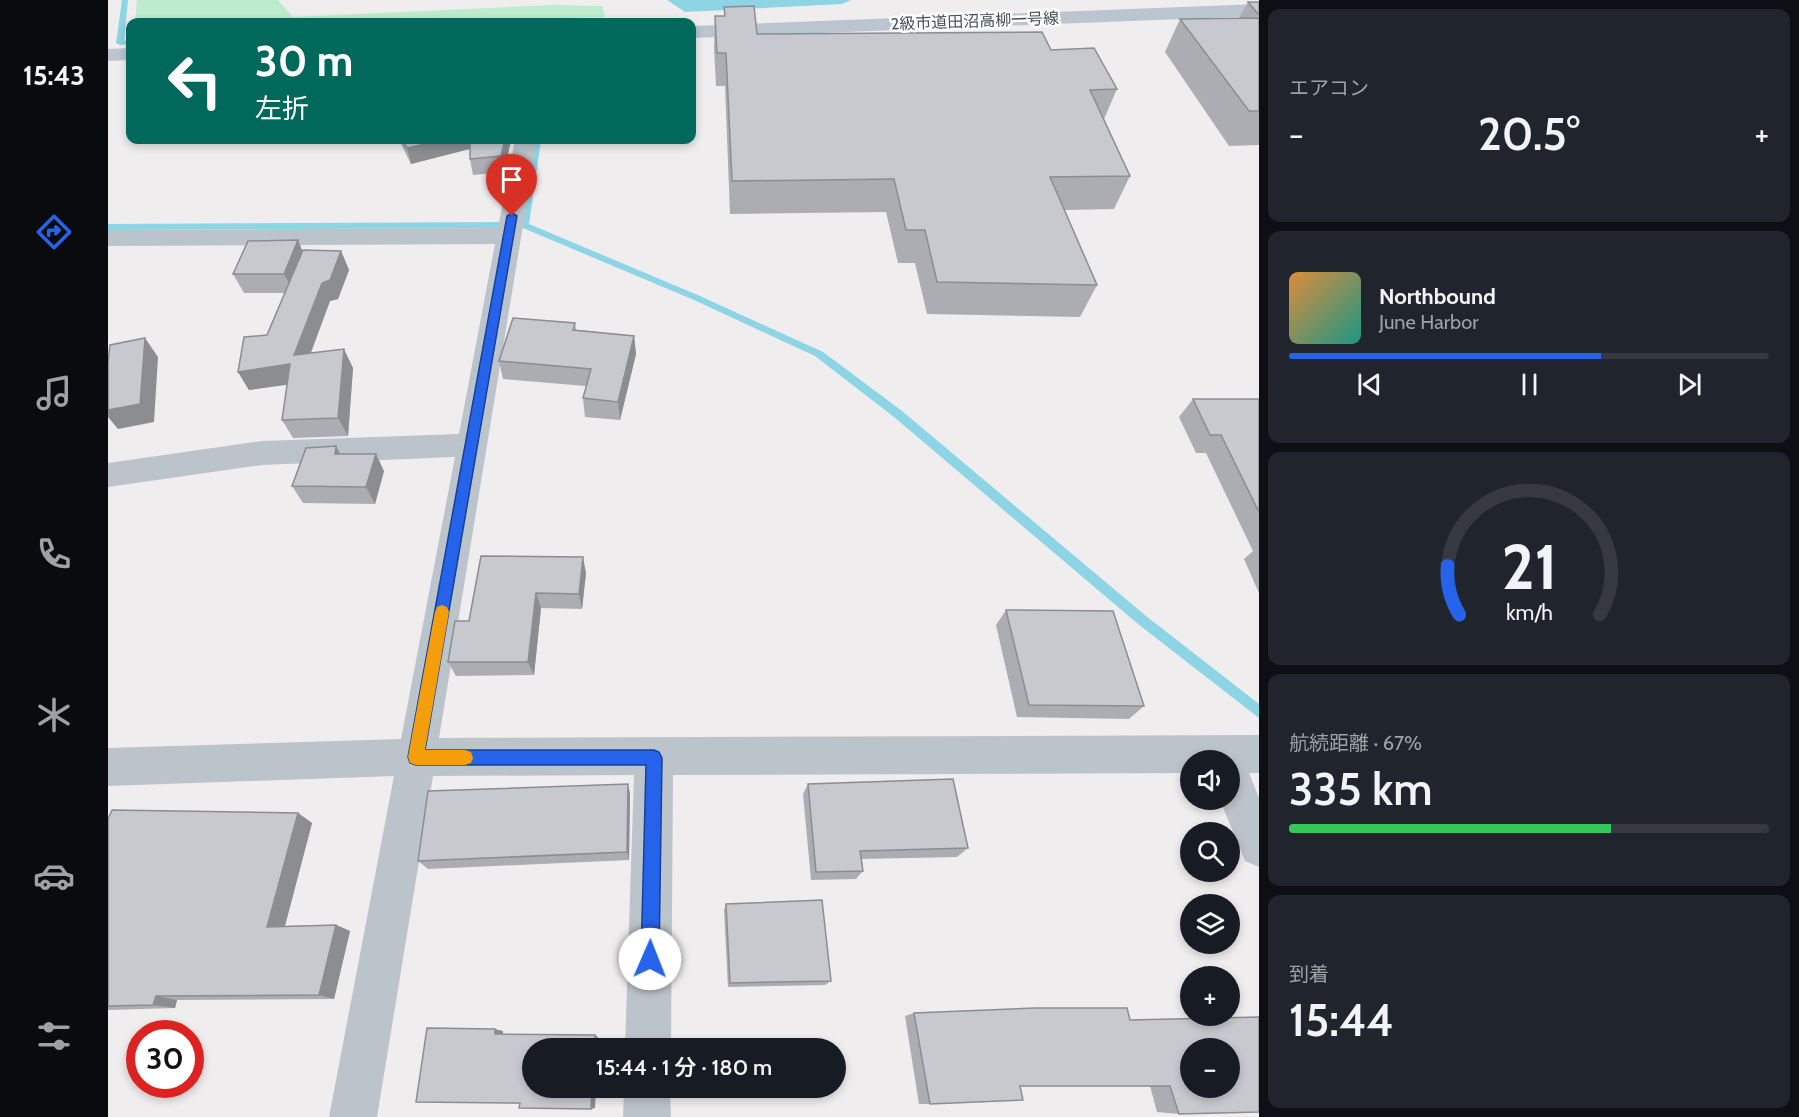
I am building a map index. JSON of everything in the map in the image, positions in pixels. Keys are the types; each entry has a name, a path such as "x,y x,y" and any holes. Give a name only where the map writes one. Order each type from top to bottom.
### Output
{"street":[{"name":"2級市道田沼高柳一号線","path":"696,32 1259,10"},
{"path":"108,55 126,54"},
{"path":"353,1117 525,144"},
{"path":"108,238 509,236"},
{"path":"108,475 262,453 471,445"},
{"path":"108,767 416,757 1180,761"},
{"path":"648,1038 654,758"},
{"path":"1240,782 1259,847"},
{"path":"647,1098 647,1117"}],"green space":[{"path":"137,0 278,0 293,17 552,5 602,6 605,17 565,18 135,18"}],"water":[{"path":"667,0 851,0 842,4 685,12"}],"building":[{"path":"1248,2 1259,2 1259,15"},
{"path":"754,6 757,34 1042,32 1051,50 1094,48 1117,89 1090,90 1130,176 1050,177 1097,285 937,282 925,230 906,230 894,179 732,181 726,53 717,53 715,16 725,16 724,7"},
{"path":"1259,18 1259,111 1249,111 1180,19"},
{"path":"404,144 425,144 407,148"},
{"path":"470,144 504,144 501,156 470,159"},
{"path":"298,240 284,274 233,274 248,241"},
{"path":"303,250 341,251 330,280 322,283 294,355 344,349 338,418 282,420 290,364 238,372 244,337 267,335"},
{"path":"513,318 575,323 573,330 634,336 618,402 583,398 591,369 499,361"},
{"path":"145,338 140,404 108,410 110,345"},
{"path":"1193,399 1259,399 1259,512 1221,435 1210,435"},
{"path":"336,446 335,454 376,454 366,487 292,486 306,448"},
{"path":"481,556 583,557 579,594 536,593 528,662 448,662 455,621 469,621"},
{"path":"1006,610 1113,611 1144,706 1029,705"},
{"path":"953,779 968,848 860,851 863,871 816,872 808,784"},
{"path":"628,784 627,852 418,861 428,791"},
{"path":"112,810 298,813 267,927 336,925 319,995 156,996 153,1005 108,1006 108,819"},
{"path":"822,900 831,981 730,983 726,904"},
{"path":"1035,1008 1127,1008 1130,1020 1180,1019 1180,1026 1240,1026 1240,1017 1259,1017 1259,1112 1179,1114 1170,1086 1020,1086 1023,1100 930,1104 914,1013"},
{"path":"427,1028 495,1029 495,1034 595,1035 595,1038 522,1038 522,1098 592,1098 591,1109 519,1108 520,1103 416,1102"}],"waterway":[{"path":"125,0 120,43 126,42"},
{"path":"524,225 536,144"},
{"path":"108,227 524,225"},
{"path":"524,225 697,298 819,354 898,414 1142,620 1259,712"}],"slow traffic":[{"path":"442,612 416,757 465,758"}],"route":[{"path":"512,216 416,757 654,758 650,959"}]}
